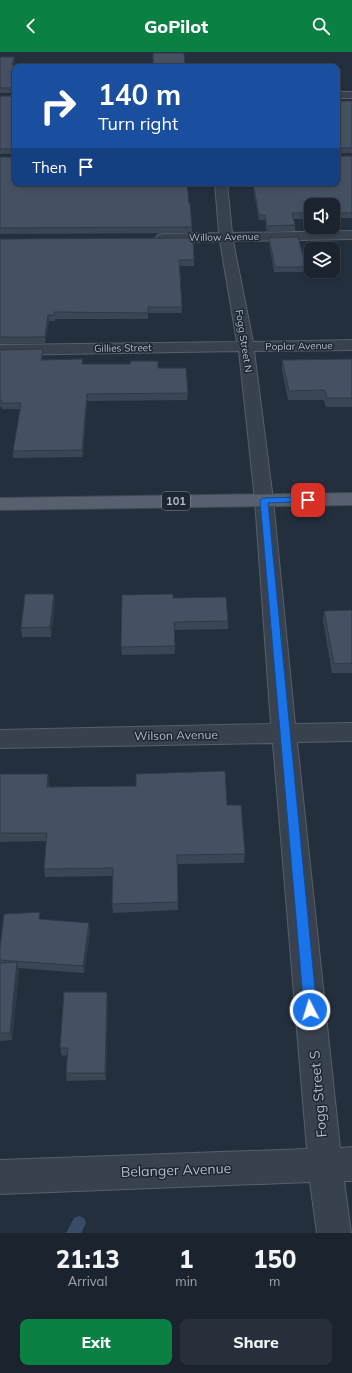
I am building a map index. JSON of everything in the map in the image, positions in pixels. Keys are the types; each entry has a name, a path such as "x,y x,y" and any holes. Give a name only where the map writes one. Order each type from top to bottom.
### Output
{"main road":[{"name":"101","path":"0,504 352,499"}],"street":[{"path":"340,95 352,95"},
{"name":"Fogg Street N","path":"221,186 226,238 246,346 264,500"},
{"name":"Willow Avenue","path":"148,238 352,235"},
{"name":"Poplar Avenue","path":"246,346 352,345"},
{"name":"Gillies Street","path":"0,350 246,346"},
{"name":"Fogg Street S","path":"264,500 284,732 339,1164 334,1233"},
{"name":"Wilson Avenue","path":"0,739 284,732 352,732"},
{"name":"Belanger Avenue","path":"0,1177 339,1164"}],"building":[{"path":"153,53 184,53 185,64 153,64"},
{"path":"0,57 14,57 12,64 12,88 0,88"},
{"path":"0,96 12,96 12,149 0,149"},
{"path":"340,101 352,101 352,148 340,148"},
{"path":"340,156 352,156 352,213 340,213 340,198 304,198 304,213 292,213 295,225 267,226 265,215 259,215 254,186 340,186"},
{"path":"0,157 12,157 12,186 187,186 192,227 0,228"},
{"path":"298,237 304,260 304,267 275,267 269,238"},
{"path":"193,238 194,260 179,260 182,307 148,307 148,313 54,312 54,315 48,315 45,337 0,337 0,239"},
{"path":"43,349 41,360 83,359 82,364 130,364 131,361 158,361 158,368 186,368 188,393 87,394 82,450 13,451 21,403 1,403 0,350"},
{"path":"352,359 352,398 327,398 325,390 289,391 282,360"},
{"path":"25,594 54,594 50,627 21,628"},
{"path":"173,594 173,598 226,597 228,621 174,622 175,646 121,647 122,595"},
{"path":"352,610 352,663 334,664 324,611"},
{"path":"225,771 227,805 241,805 245,854 177,855 178,902 112,904 113,868 44,869 47,833 0,833 0,774 48,774 47,787 136,786 136,774"},
{"path":"40,912 39,919 89,923 83,966 0,960 4,914"},
{"path":"17,962 10,1033 0,1033 0,963"},
{"path":"64,992 107,992 105,1073 66,1073 68,1048 60,1048"}],"waterway":[{"path":"73,1233 79,1223"}],"route":[{"path":"308,500 264,500 310,1010"}]}
